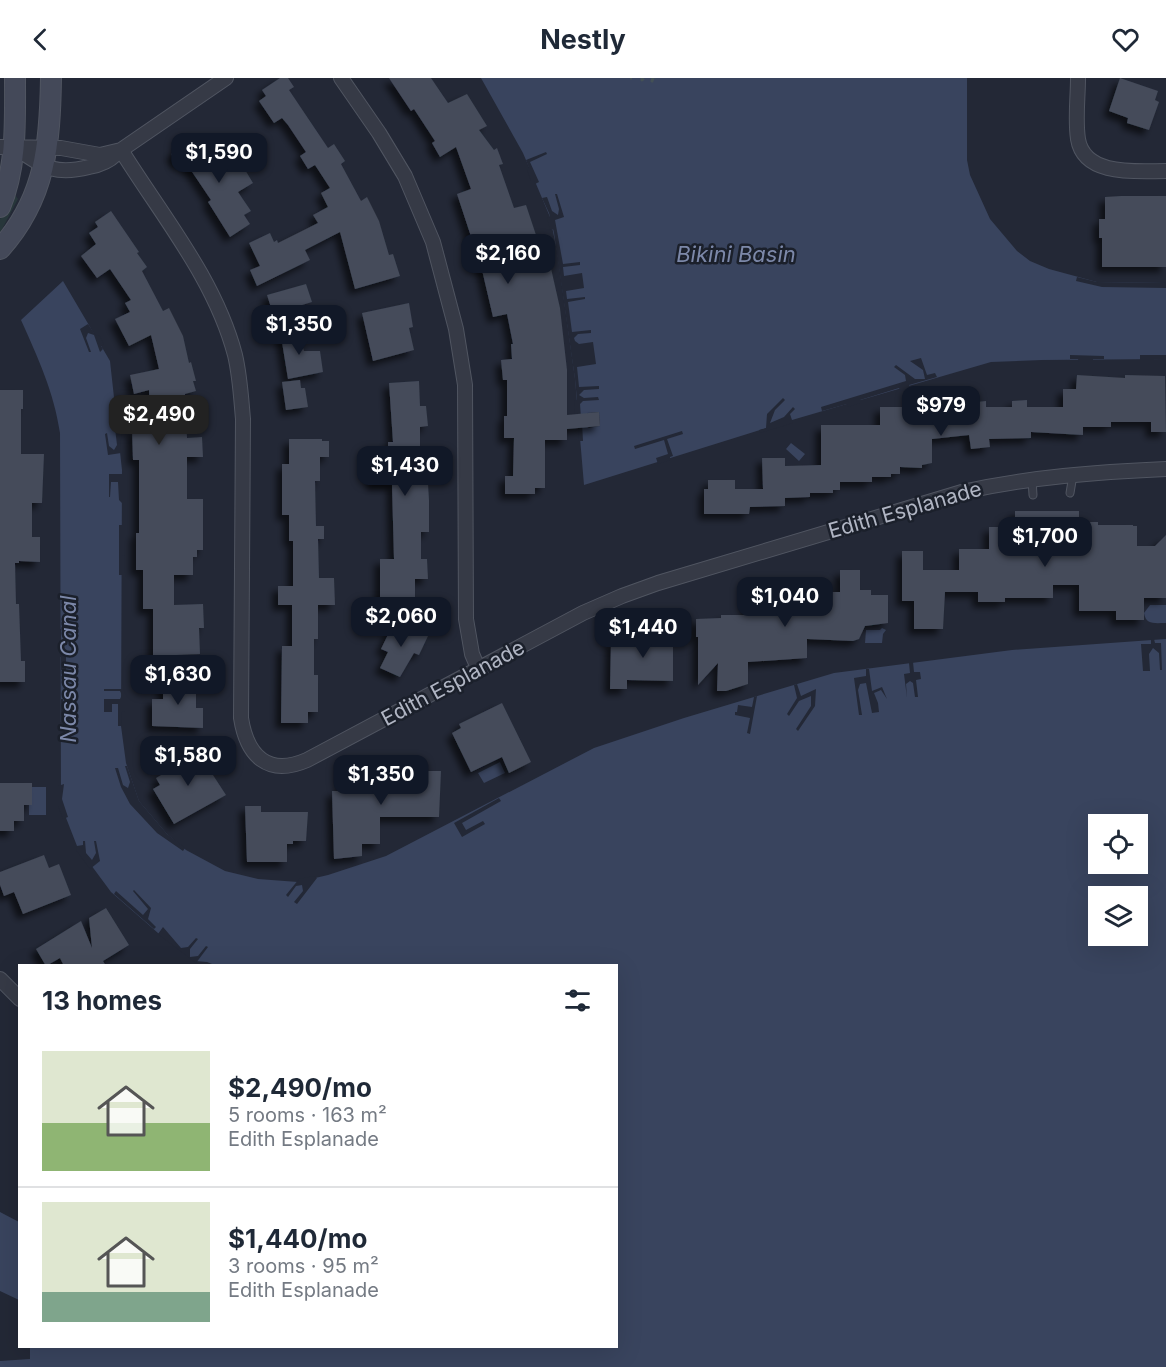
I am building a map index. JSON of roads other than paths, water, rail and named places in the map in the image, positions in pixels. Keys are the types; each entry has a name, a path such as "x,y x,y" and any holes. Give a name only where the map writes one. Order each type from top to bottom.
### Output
{"street":[{"path":"0,207 6,194 7,147 15,78"},
{"path":"0,249 25,213 44,167 51,110 51,78"},
{"path":"7,147 44,167 65,172 111,160 226,78"},
{"path":"341,78 405,176 433,242 454,319 465,385 466,619 472,654 478,668"},
{"path":"1078,78 1078,141 1087,156 1095,163 1117,170 1166,171"},
{"path":"7,147 48,147 100,155 122,150"},
{"name":"Edith Esplanade","path":"122,150 206,284 222,316 235,356 243,419 241,717 243,734 253,752 271,765 287,766 301,763 583,613 658,583 960,492 1032,479 1166,469"},
{"path":"0,980 18,997"}],"lane":[{"path":"1070,493 1073,475"},
{"path":"1032,479 1033,495"}],"water":[{"name":"Bikini Basin","path":"481,78 967,78 967,160 970,175 990,219 1017,251 1030,261 1049,269 1097,282 1166,283 1166,359 991,362 792,420 584,485 575,379 550,217 523,153"},
{"name":"Nassau Canal","path":"63,281 110,361 122,470 121,726 126,763 139,801 167,834 186,850 225,871 258,879 298,882 386,856 594,748 834,673 1012,650 1166,639 1166,1367 0,1367 0,1361 30,1359 30,1348 618,1348 618,964 212,964 195,961 158,933 111,892 77,846 61,805 60,433 50,389 21,320"},
{"path":"791,443 805,454 799,461 786,449"},
{"path":"1150,605 1166,605 1166,623 1147,620 1144,613"},
{"path":"882,628 886,630 882,643 865,643 866,630"},
{"path":"500,762 505,773 484,783 478,773"},
{"path":"32,787 46,787 46,815 29,815 29,805 32,805"},
{"path":"0,1212 18,1221 18,1300 0,1291"}]}
